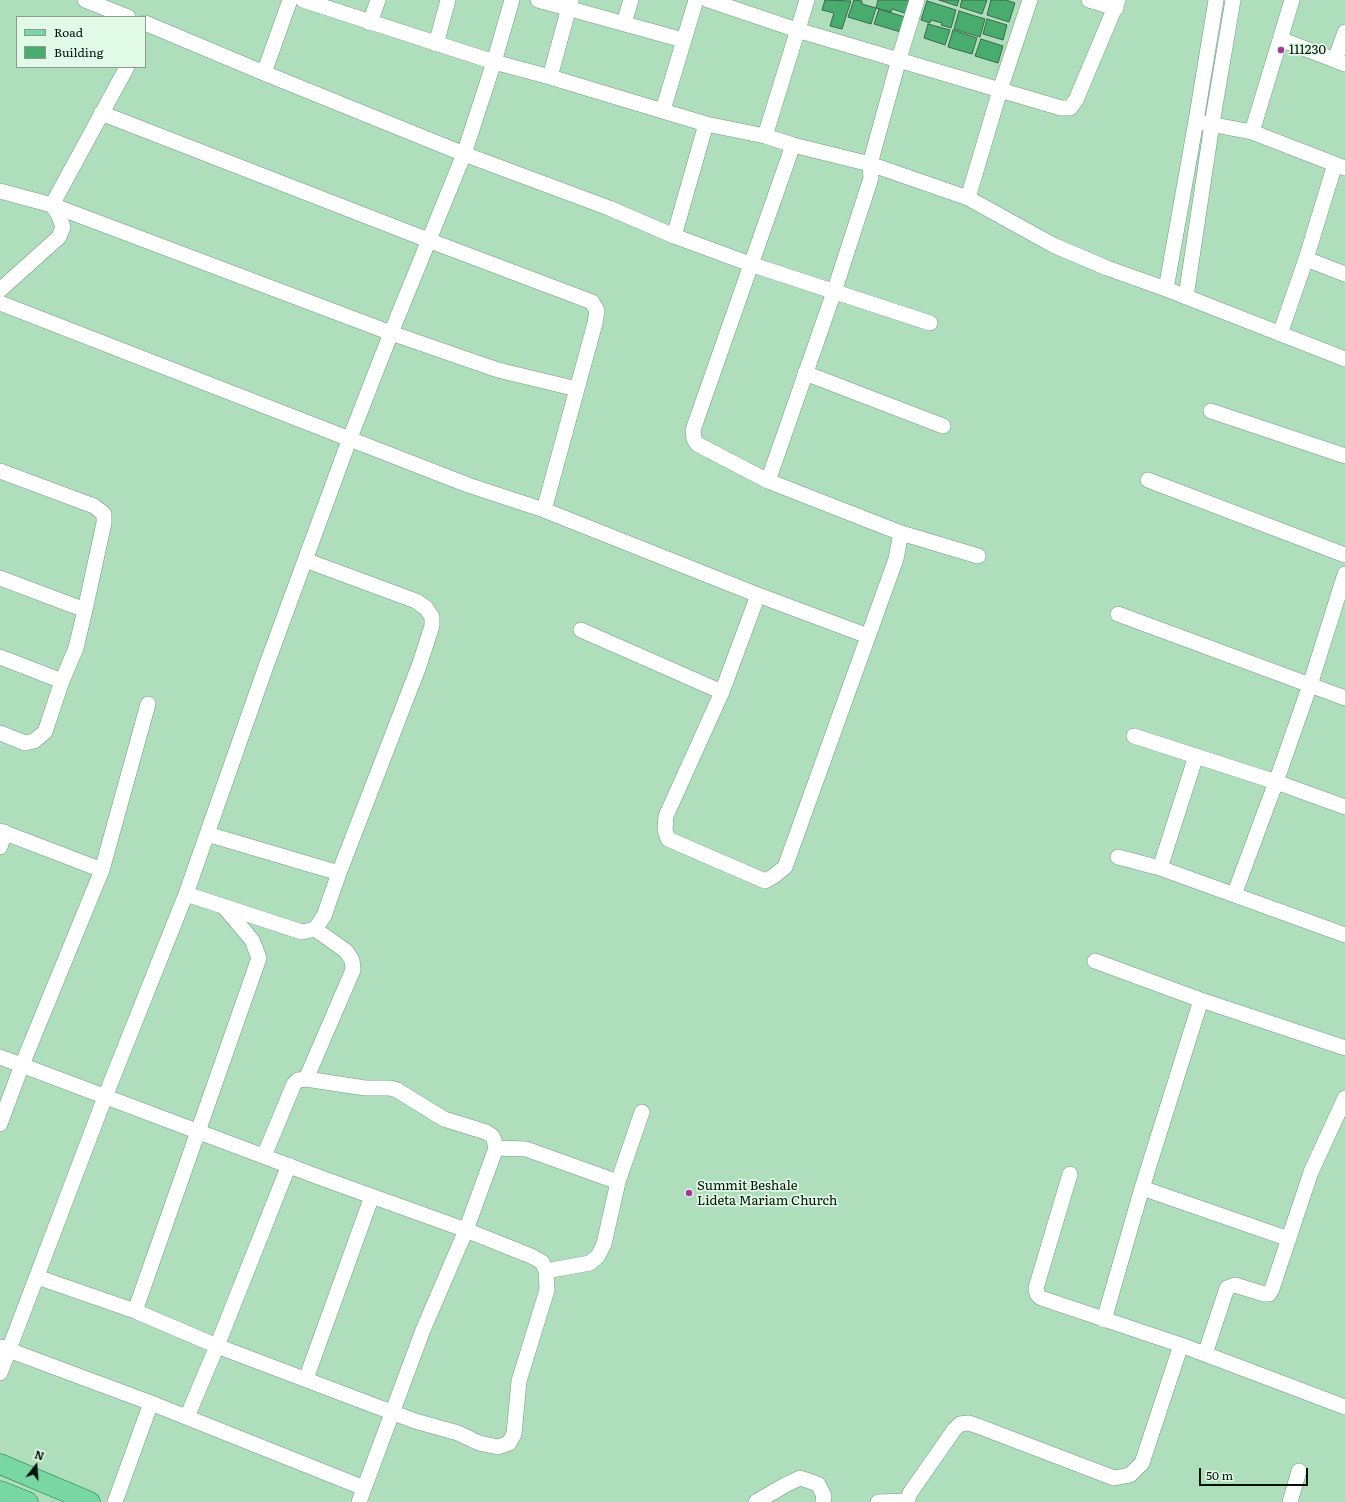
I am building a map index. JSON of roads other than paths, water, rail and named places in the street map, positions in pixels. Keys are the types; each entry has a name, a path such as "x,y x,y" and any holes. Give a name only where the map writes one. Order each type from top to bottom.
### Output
{"main road":[{"path":"0,1464 90,1502"},
{"path":"0,1491 28,1502"}],"street":[{"path":"84,0 125,16"},
{"path":"264,73 290,0"},
{"path":"303,0 494,62 550,76 706,124 766,136 793,145 870,164 968,198 1053,245 1107,268 1166,289 1345,359"},
{"path":"370,23 378,0"},
{"path":"436,44 448,0"},
{"path":"0,1373 4,1348 37,1277 104,1097 186,894 206,834 350,438 428,240 464,154 494,62 512,0"},
{"path":"538,0 569,4 624,23 683,40"},
{"path":"624,23 631,0"},
{"path":"663,110 696,0"},
{"path":"708,0 797,30 1061,108 1070,108 1076,100 1117,4 1089,0"},
{"path":"766,136 807,0"},
{"path":"768,480 834,292 871,178 870,164 917,0"},
{"path":"968,198 1000,90 1030,0"},
{"path":"1166,289 1216,0"},
{"path":"1186,297 1212,124 1233,0"},
{"path":"1252,132 1292,0"},
{"path":"550,76 569,4"},
{"path":"147,28 264,73 464,154 609,208 674,236 750,264 930,323"},
{"path":"1280,39 1340,62 1345,32"},
{"path":"52,205 125,68"},
{"path":"101,113 592,302 597,311 544,510"},
{"path":"1196,121 1252,132 1340,166 1280,334"},
{"path":"674,236 706,124"},
{"path":"793,145 692,430 694,439 697,444 768,480 901,533 978,556"},
{"path":"0,191 52,205 391,333 498,370 577,389"},
{"path":"0,290 59,237 63,227 59,216 52,205"},
{"path":"1306,259 1345,274"},
{"path":"0,303 468,485 544,510 758,595 868,636"},
{"path":"805,373 942,426"},
{"path":"1211,411 1345,456"},
{"path":"0,471 94,506 104,514 104,523 76,648 62,681 45,732 34,741 25,743 0,733"},
{"path":"1148,480 1345,555"},
{"path":"758,595 722,692 666,816 665,830 668,839 765,881 785,867 896,559 901,533"},
{"path":"186,894 302,932 315,929 324,916 339,873 419,666 432,626 432,617 426,608 416,601 305,560"},
{"path":"1234,895 1310,685 1345,574"},
{"path":"0,578 85,610"},
{"path":"1118,614 1345,698"},
{"path":"581,630 722,692"},
{"path":"0,657 62,681"},
{"path":"0,1124 22,1065 102,870 148,704"},
{"path":"1134,736 1276,782 1345,807"},
{"path":"1160,868 1196,756"},
{"path":"0,847 2,831 102,870"},
{"path":"206,834 339,873"},
{"path":"1118,857 1160,868 1345,935"},
{"path":"135,1311 259,958 252,940 225,908"},
{"path":"306,1079 353,970 352,960 346,951 315,929"},
{"path":"1095,961 1201,1000 1345,1048"},
{"path":"1104,1320 1142,1188 1201,1000"},
{"path":"0,1057 324,1179 466,1230 531,1256 542,1262 546,1271 547,1290 519,1381 514,1434 509,1443 498,1447 479,1443 458,1433 393,1412 306,1378 217,1346 135,1311 37,1277"},
{"path":"264,1156 294,1084 298,1080 306,1079 365,1088 397,1090 444,1119 486,1132 492,1136 494,1140 496,1148 466,1230 423,1330 359,1502"},
{"path":"1205,1354 1228,1288 1235,1285 1264,1294 1269,1294 1272,1289 1311,1172 1345,1098"},
{"path":"546,1271 590,1263 598,1256 604,1244 618,1182 642,1112"},
{"path":"496,1148 526,1149 618,1182"},
{"path":"187,1417 289,1165"},
{"path":"1070,1174 1036,1288 1037,1294 1041,1298 1181,1345 1345,1407"},
{"path":"1142,1188 1289,1238"},
{"path":"306,1378 372,1196"},
{"path":"878,1502 907,1501 910,1493 954,1430 960,1424 969,1424 983,1428 1114,1478 1130,1474 1142,1463 1181,1345"},
{"path":"4,1348 151,1403 364,1488"},
{"path":"115,1502 151,1403"},
{"path":"1290,1502 1299,1471"},
{"path":"756,1502 800,1478 818,1484 824,1496 823,1502"}],"place":[{"name":"111230","path":"1281,50"},
{"name":"Summit Beshale Lideta Mariam Church","path":"689,1193"}]}
